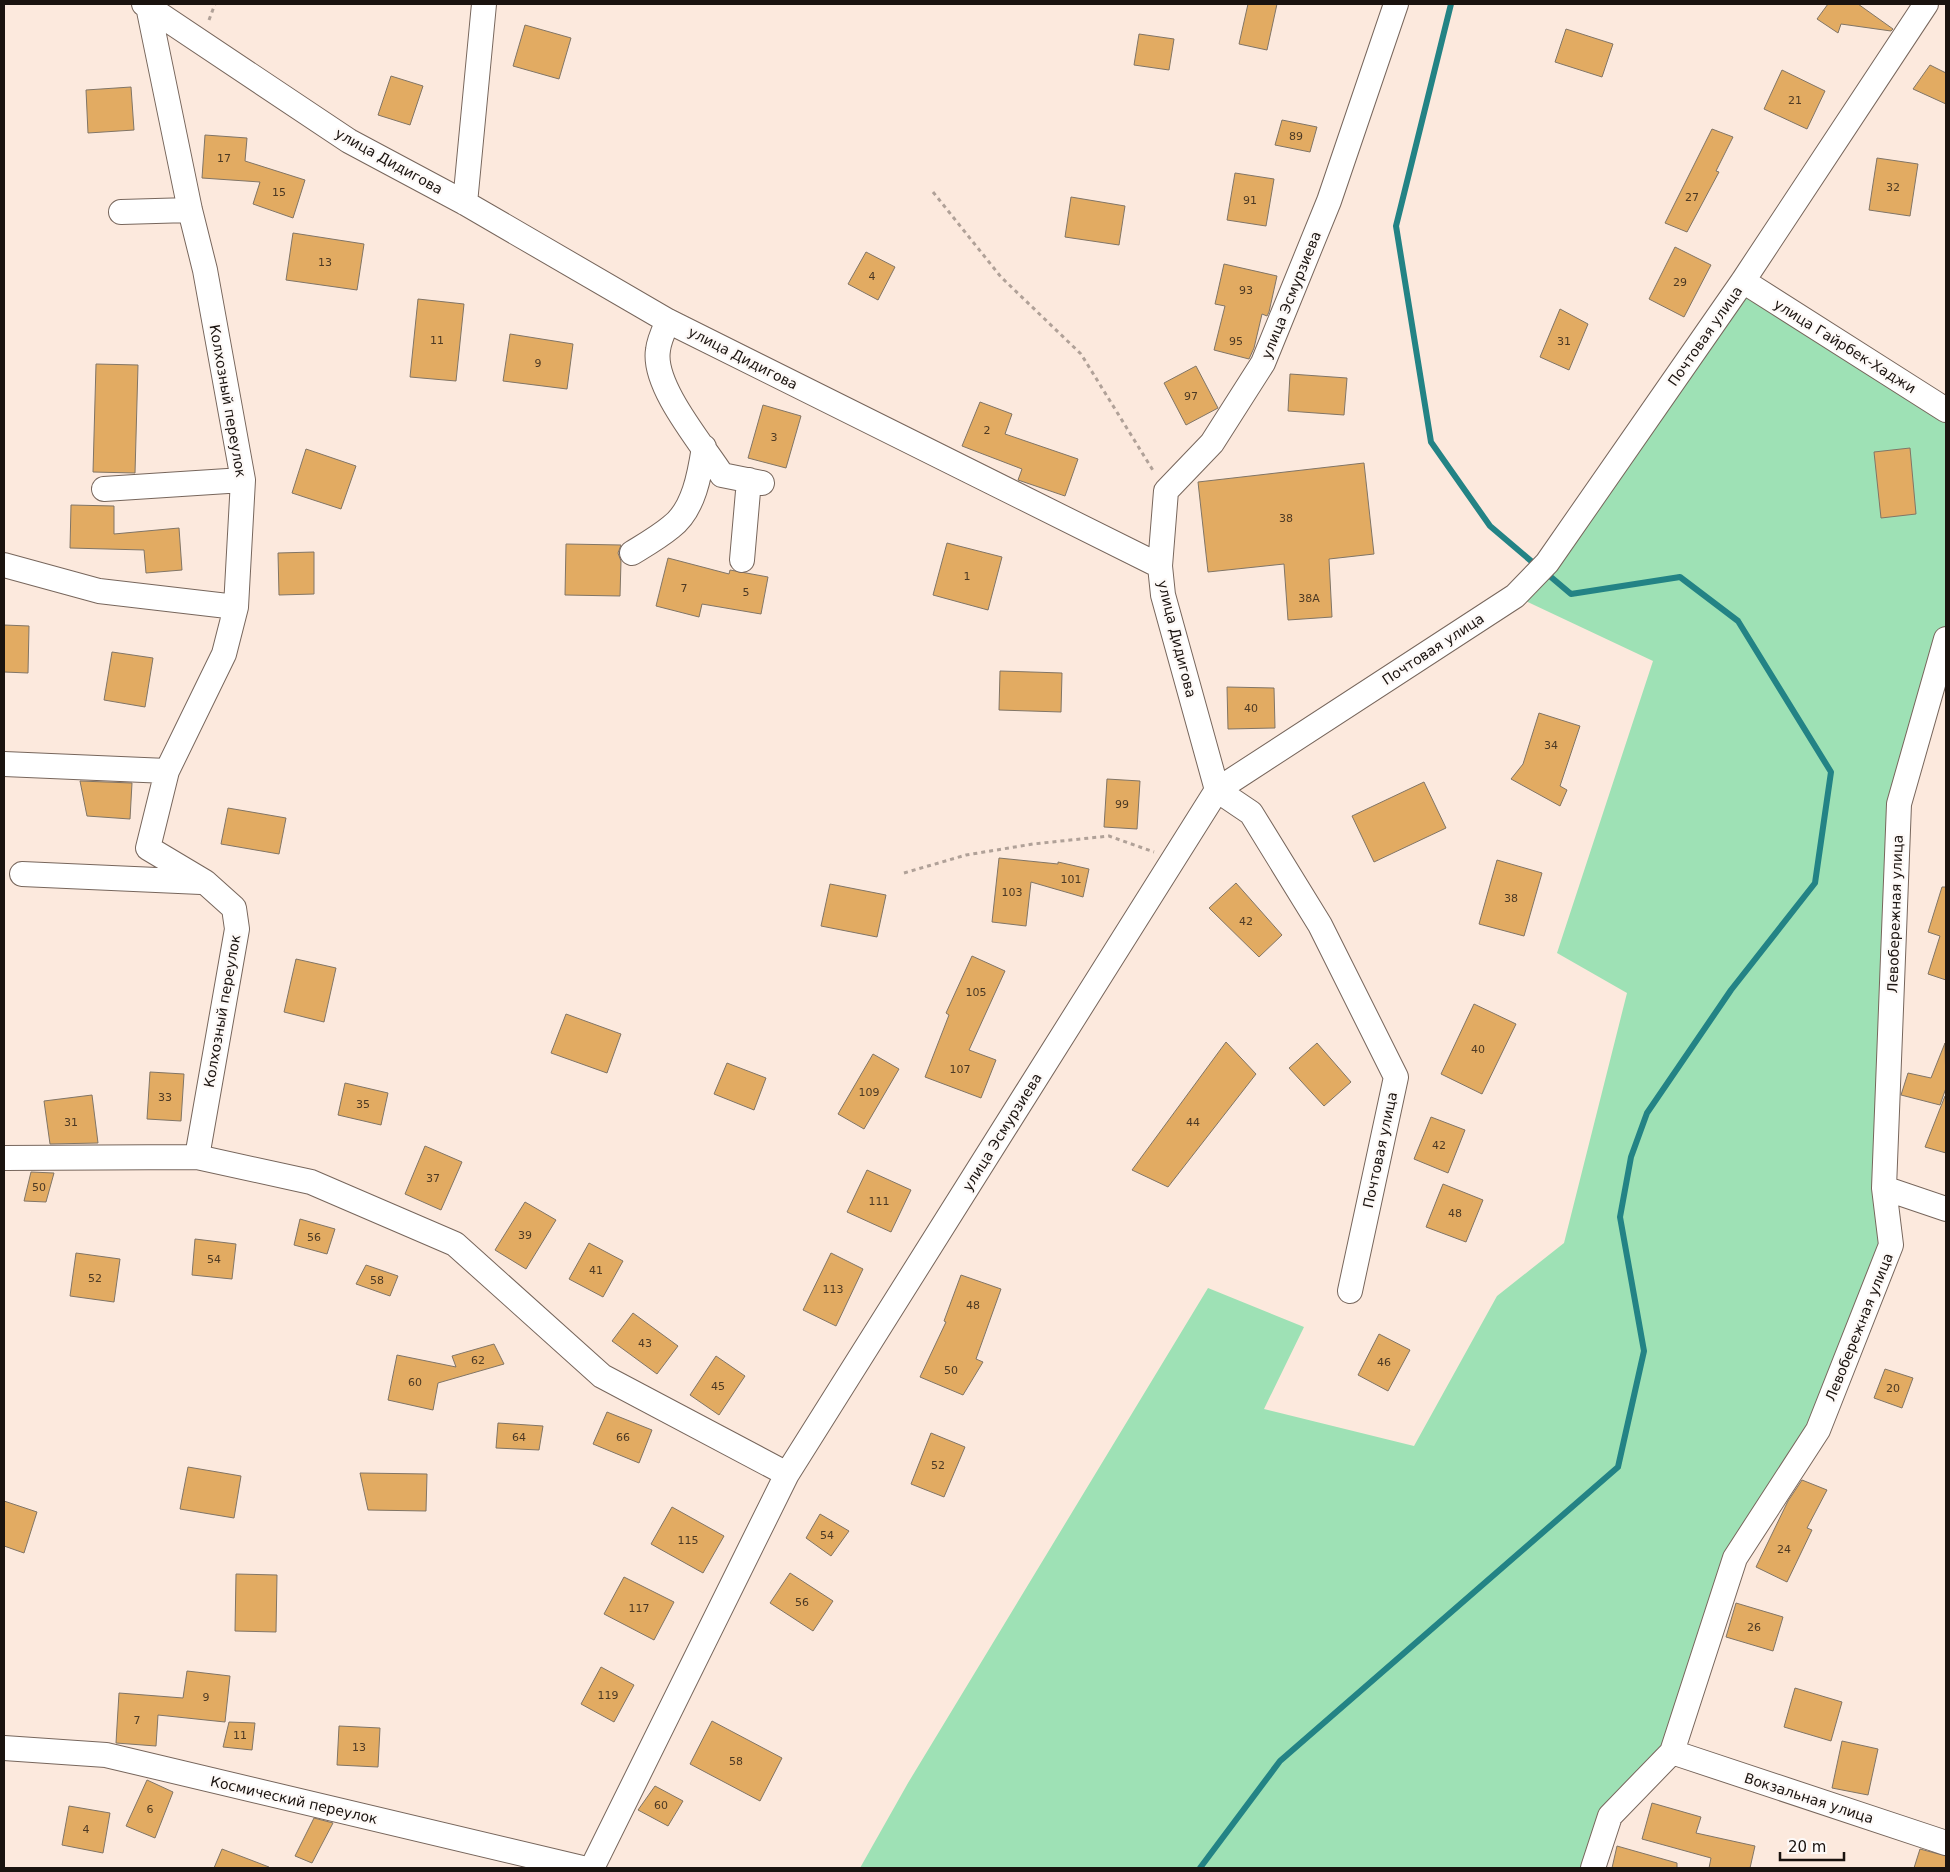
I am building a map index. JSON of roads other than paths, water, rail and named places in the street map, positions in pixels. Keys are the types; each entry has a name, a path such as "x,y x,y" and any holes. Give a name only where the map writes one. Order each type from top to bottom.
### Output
{"street":[{"path":"465,203 484,4"},
{"name":"Почтовая улица","path":"1350,1291 1396,1077 1320,925 1251,813 1216,790 1515,596 1548,563 1743,281 1926,4"},
{"name":"улица Дидигова","path":"146,5 349,141 465,203 668,321 1160,566 1164,595 1216,790"},
{"name":"Колхозный переулок","path":"146,5 190,210 205,270 243,480 236,607 224,654 167,771 148,848 205,882 220,893 234,908 237,929 197,1157"},
{"name":"улица Эсмурзиева","path":"1160,566 1166,491 1212,443 1263,364 1329,201 1393,5"},
{"path":"121,212 190,210"},
{"name":"улица Гайрбек-Хаджи","path":"1743,281 1946,410"},
{"path":"668,321 658,351 660,375 671,398 722,475 755,482 742,560"},
{"path":"632,553 673,526 689,504 700,471 704,447"},
{"path":"104,489 243,480"},
{"path":"4,565 99,591 236,607"},
{"name":"Левобережная улица","path":"1594,1868 1610,1816 1672,1752 1735,1558 1818,1430 1891,1245 1884,1188 1899,804 1946,639"},
{"path":"4,764 167,771"},
{"name":"улица Эсмурзиева","path":"592,1868 787,1474 1216,790"},
{"path":"22,874 205,882"},
{"path":"4,1158 197,1157 311,1182 455,1244 602,1376 787,1474"},
{"path":"1884,1188 1946,1209"},
{"name":"Космический переулок","path":"4,1748 106,1756 582,1868"},
{"name":"Вокзальная улица","path":"1672,1752 1946,1843"}],"waterway":[{"path":"1451,4 1396,226 1431,442 1490,526 1537,566"},
{"path":"1200,1868 1280,1761 1618,1467 1644,1351 1620,1217 1631,1157 1647,1113 1731,990 1815,883 1831,772 1738,621 1680,577 1571,594 1545,572"}]}
